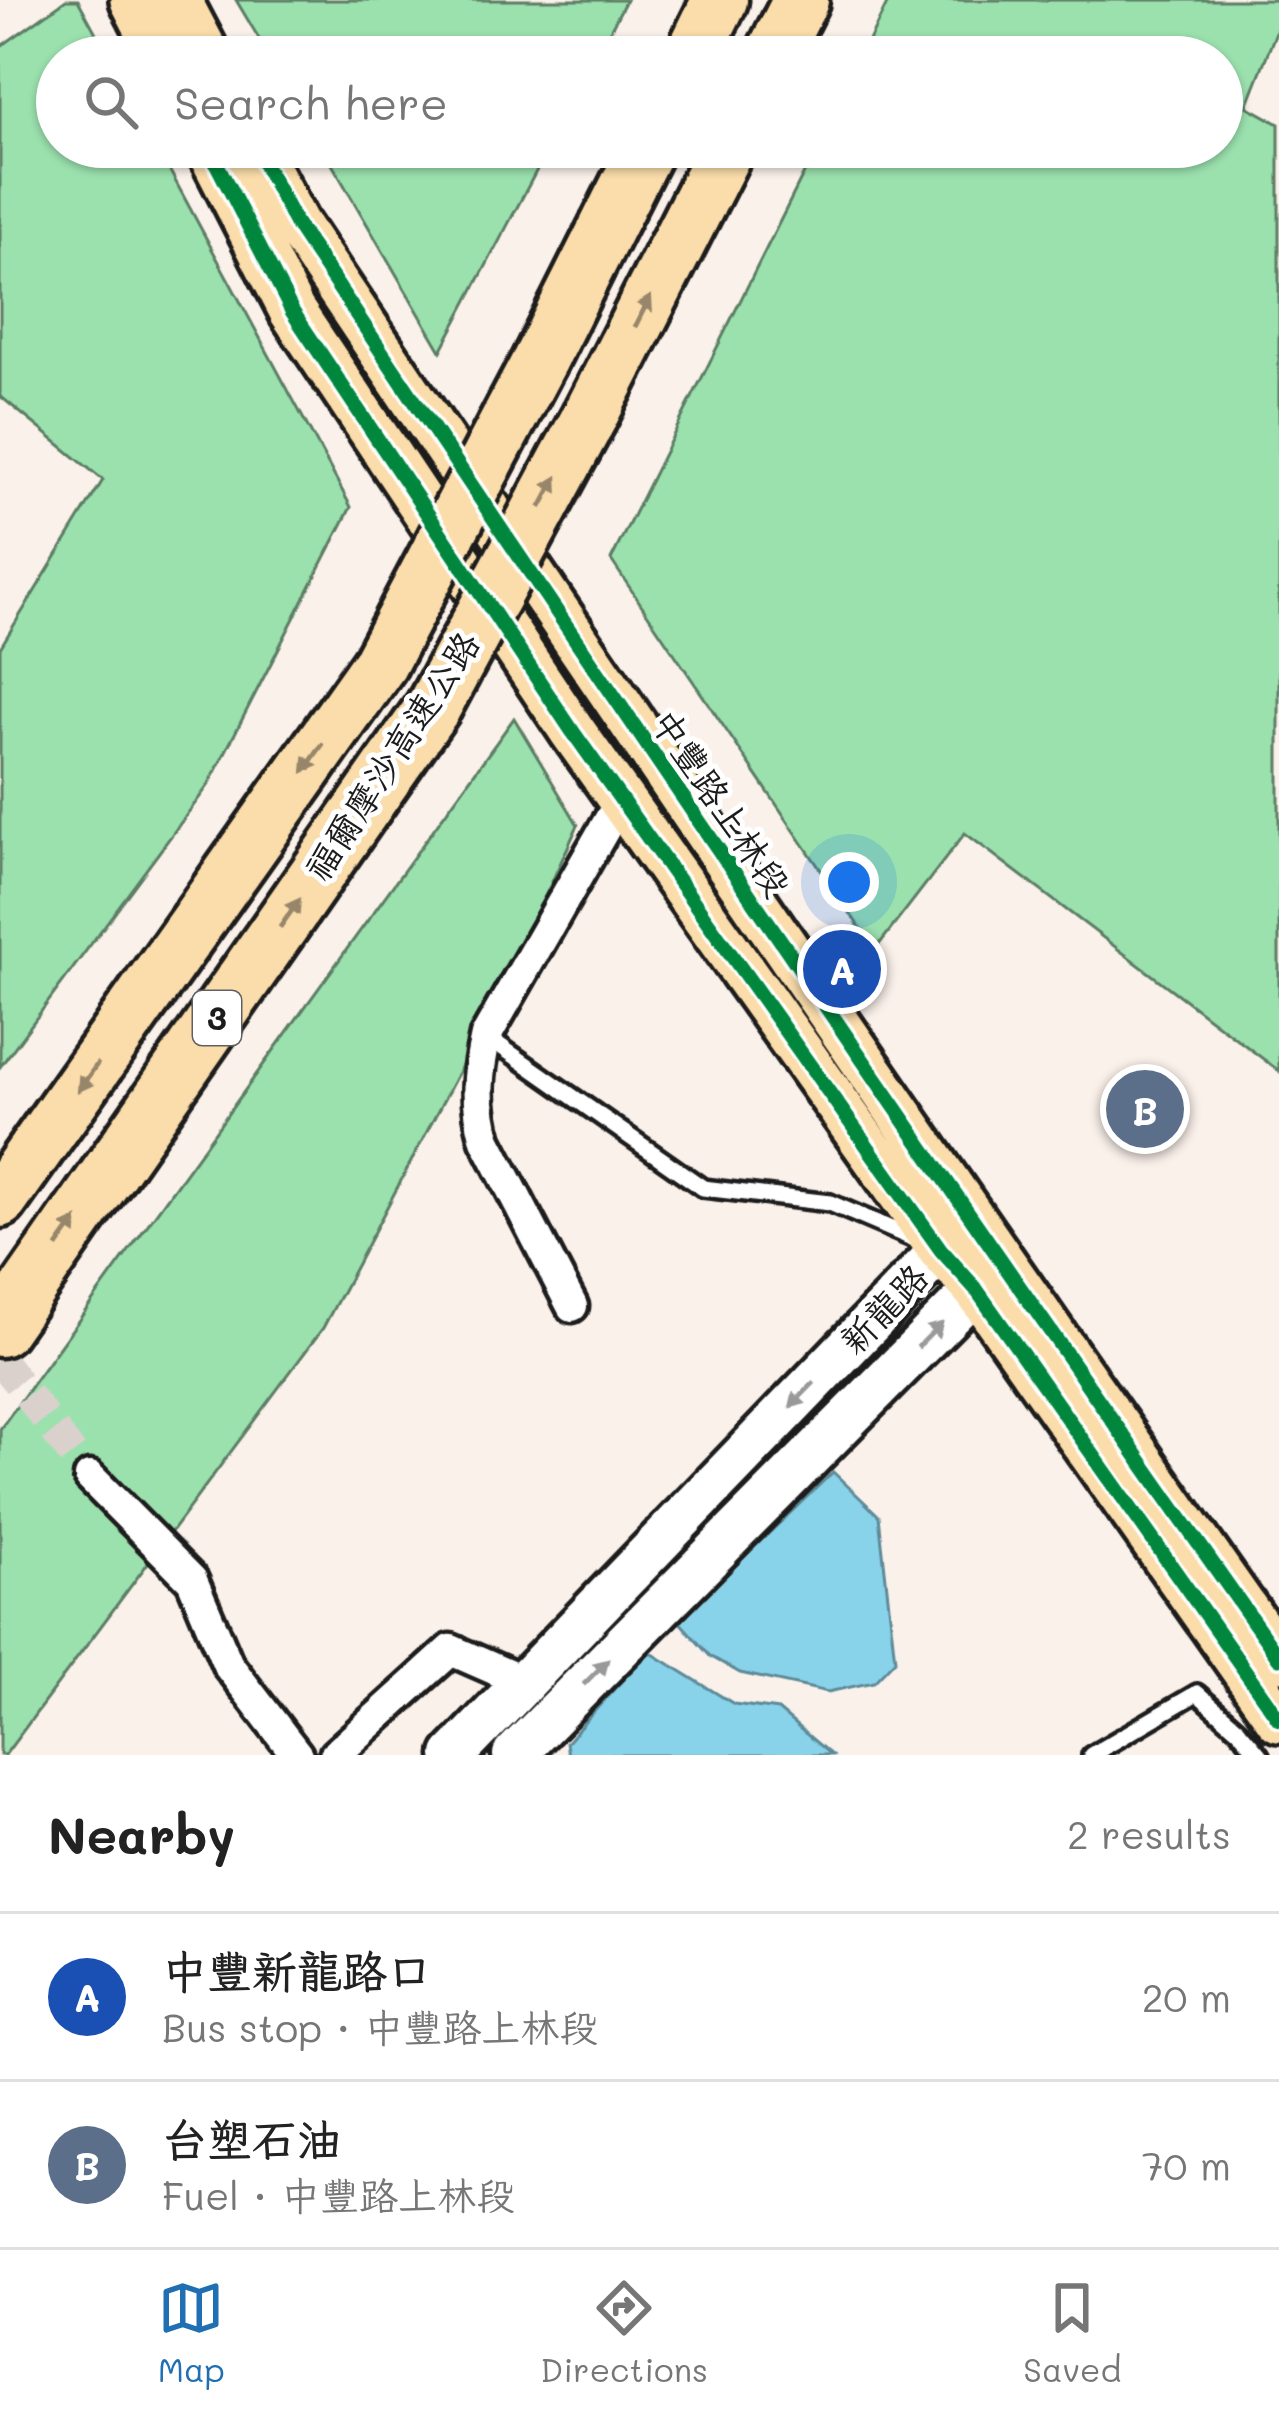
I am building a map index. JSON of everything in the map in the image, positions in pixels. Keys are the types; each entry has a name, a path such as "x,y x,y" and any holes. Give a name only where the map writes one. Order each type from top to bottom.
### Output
{"highway":[{"path":"702,36 720,0"},
{"path":"783,36 801,0"},
{"name":"福爾摩沙高速公路","path":"0,1200 380,663 636,168"},
{"name":"福爾摩沙高速公路","path":"0,1329 434,706 716,168"}],"main road":[{"path":"133,0 151,36"},
{"path":"178,0 197,36"},
{"name":"中豐路上林段","path":"219,168 292,311 573,732 1279,1658"},
{"name":"中豐路上林段","path":"267,168 296,224 630,723 960,1242 976,1289 1279,1719"}],"street":[{"path":"572,1306 487,1140 478,1114 476,1078 487,1036 622,798"},
{"name":"新龍路","path":"454,1755 960,1242"},
{"name":"新龍路","path":"514,1755 976,1289"},
{"path":"90,1477 192,1580 228,1665 297,1755"},
{"path":"335,1755 451,1650 524,1682"}],"lane":[{"path":"487,1036 703,1188 830,1203 960,1242"},
{"path":"1091,1755 1197,1694 1260,1755"}],"green space":[{"path":"66,0 78,0 98,36 36,36 36,168 168,168 351,507 208,786 0,1067 0,648 103,480 0,396 0,47"},
{"path":"236,0 626,0 607,36 257,36"},
{"path":"889,0 1279,0 1279,24 1247,106 1279,124 1279,1071 965,833 875,950 611,560 807,168 1243,168 1243,36 871,36"},
{"path":"334,168 538,168 441,351"},
{"path":"514,718 578,825 504,986 323,1328 5,1755 0,1755 0,1429"}],"water":[{"path":"833,1472 879,1516 895,1660 874,1682 828,1692 740,1673 710,1656 678,1620"},
{"path":"648,1651 734,1704 778,1710 831,1755 568,1755 566,1743"}],"tunnel":[{"path":"0,1359 90,1477"}],"cycle path":[{"path":"219,168 292,311 573,732 941,1250 976,1289 1279,1719"},
{"path":"266,168 296,224 538,585 1279,1658"}],"place":[{"name":"中豐新龍路口","path":"842,969"},
{"name":"台塑石油","path":"1145,1109"}]}
